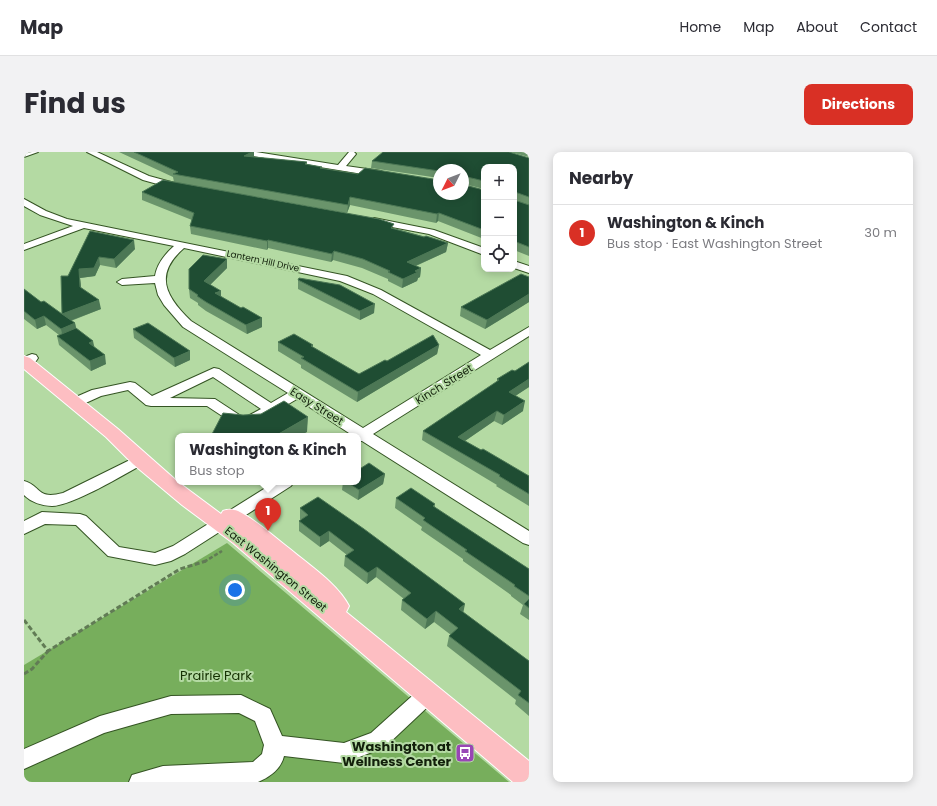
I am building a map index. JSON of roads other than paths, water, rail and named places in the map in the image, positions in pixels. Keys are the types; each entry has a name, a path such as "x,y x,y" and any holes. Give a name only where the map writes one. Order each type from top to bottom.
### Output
{"main road":[{"name":"East Washington Street","path":"26,358 79,401 175,473"},
{"name":"East Washington Street","path":"79,401 140,460 175,484"},
{"name":"East Washington Street","path":"176,485 226,520 259,536 316,583 337,605 529,761"},
{"name":"East Washington Street","path":"190,485 226,520 428,694 529,778"}],"street":[{"path":"24,155 34,152"},
{"path":"91,152 153,181 190,188"},
{"path":"240,152 392,176"},
{"path":"340,168 352,154"},
{"name":"Lantern Hill Drive","path":"24,202 52,217 83,225 343,278 377,292 490,355"},
{"path":"365,220 431,232 481,251"},
{"path":"24,247 83,225"},
{"path":"122,282 160,279 167,259 182,245"},
{"path":"517,265 529,270"},
{"name":"Easy Street","path":"160,279 164,297 168,305 187,324 298,393 356,433"},
{"name":"Kinch Street","path":"361,435 529,331"},
{"path":"151,402 214,372 271,409"},
{"path":"79,401 98,393 130,386 151,402 210,402 244,424 298,393"},
{"name":"Easy Street","path":"361,437 529,539"},
{"path":"24,486 34,496 41,500 53,500 68,497 140,460"},
{"path":"24,528 42,518 80,520 114,552 155,559 165,557 179,550 281,485"},
{"path":"275,745 344,753 378,740 428,694"},
{"path":"24,759 100,725 171,705 240,704 262,715 275,745 272,760 257,772 163,776 140,782"}],"place":[{"name":"Washington & Kinch","path":"268,531"},
{"name":"Washington at Wellness Center","path":"465,753"}],"park label":[{"name":"Prairie Park","path":"216,675"}]}
